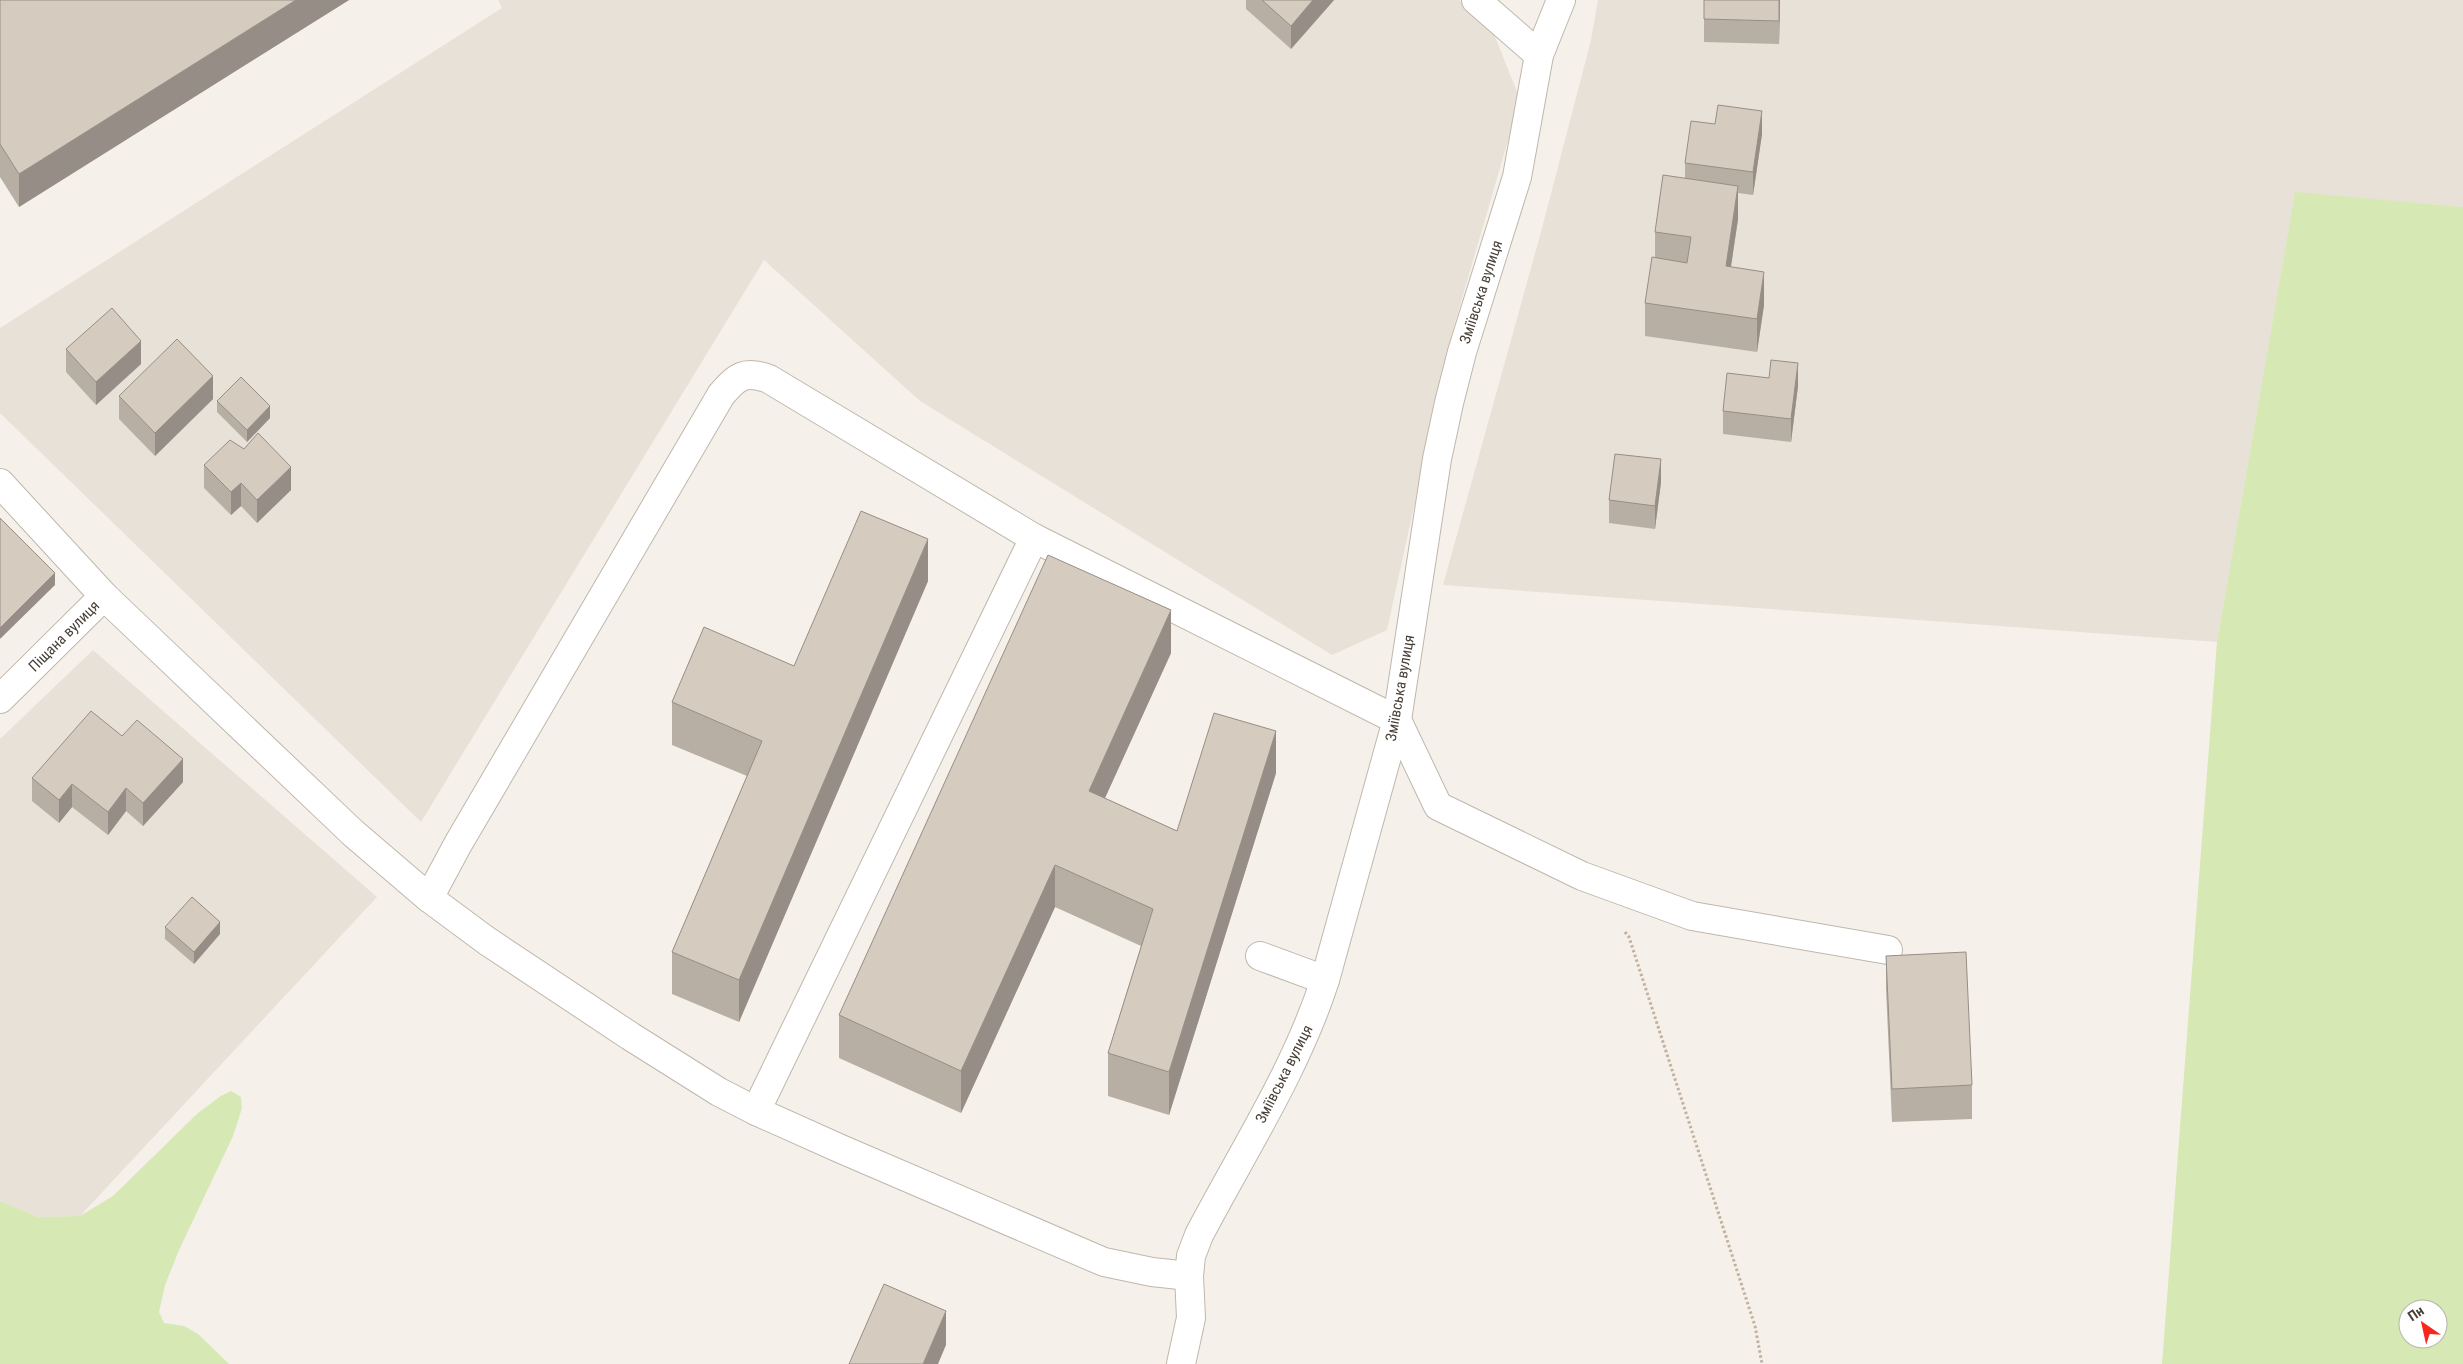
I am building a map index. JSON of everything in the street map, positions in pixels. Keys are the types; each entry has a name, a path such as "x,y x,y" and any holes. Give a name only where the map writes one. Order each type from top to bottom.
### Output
{"street":[{"path":"1476,0 1539,55"},
{"name":"Зміївська вулиця","path":"1183,1359 1191,1318 1189,1276 1191,1256 1199,1235 1297,1052 1313,1017 1325,980 1397,720 1437,459 1462,352 1517,177 1539,55 1560,0"},
{"path":"429,898 458,844 721,395 731,383 743,375 755,374 770,379 1034,538 1397,720 1438,806 1582,876 1692,916 1888,950"},
{"name":"Піщана вулиця","path":"0,483 104,596 3,690"},
{"path":"756,1111 1034,538"},
{"path":"104,596 353,833 429,898 487,941 688,1074 756,1111 1104,1262 1152,1272 1189,1276"},
{"path":"1260,956 1325,980"}],"path":[{"path":"1623,929 1629,937 1752,1317 1762,1364"}],"shaded area":[{"path":"498,0 1459,0 1491,27 1520,99 1452,333 1387,630 1332,655 920,401 764,260 421,822 0,413 0,328 502,8"},
{"path":"1598,0 2463,0 2463,207 2295,193 2217,642 1443,585 1541,232 1591,40"},
{"path":"93,650 377,897 80,1216 38,1217 0,1201 0,739"}],"green space":[{"path":"2295,192 2463,207 2463,1364 2162,1364 2217,642"},
{"path":"231,1091 241,1097 242,1108 233,1136 179,1250 165,1285 159,1312 164,1323 184,1326 198,1334 229,1364 0,1364 0,1201 38,1217 80,1216 113,1196 198,1113"}],"building":[{"path":"0,0 296,0 19,174 0,144"},
{"path":"1262,0 1313,0 1291,26"},
{"path":"1704,0 1779,0 1779,21 1704,19"},
{"path":"1718,105 1762,111 1753,172 1685,163 1691,121 1715,124"},
{"path":"1663,175 1738,186 1726,266 1764,272 1757,319 1645,303 1652,257 1687,263 1691,237 1655,232"},
{"path":"112,308 141,341 96,382 66,349"},
{"path":"177,339 213,376 155,433 119,396"},
{"path":"1771,360 1798,363 1791,419 1723,411 1727,373 1769,378"},
{"path":"241,377 270,406 247,430 217,401"},
{"path":"258,433 291,467 257,500 241,483 231,492 204,465 230,440 244,449"},
{"path":"1615,454 1661,459 1655,506 1609,500"},
{"path":"861,511 928,539 739,980 672,952 762,741 672,702 704,627 794,666"},
{"path":"0,518 55,573 0,628"},
{"path":"1048,555 1171,610 1089,791 1177,831 1214,713 1276,731 1169,1072 1108,1053 1153,909 1055,865 961,1071 839,1015"},
{"path":"91,711 122,736 137,720 183,759 143,803 126,788 108,812 72,784 59,800 32,778"},
{"path":"192,897 220,922 194,952 165,927"},
{"path":"1966,952 1972,1085 1892,1089 1886,956"},
{"path":"884,1284 946,1311 923,1364 849,1364"}]}
